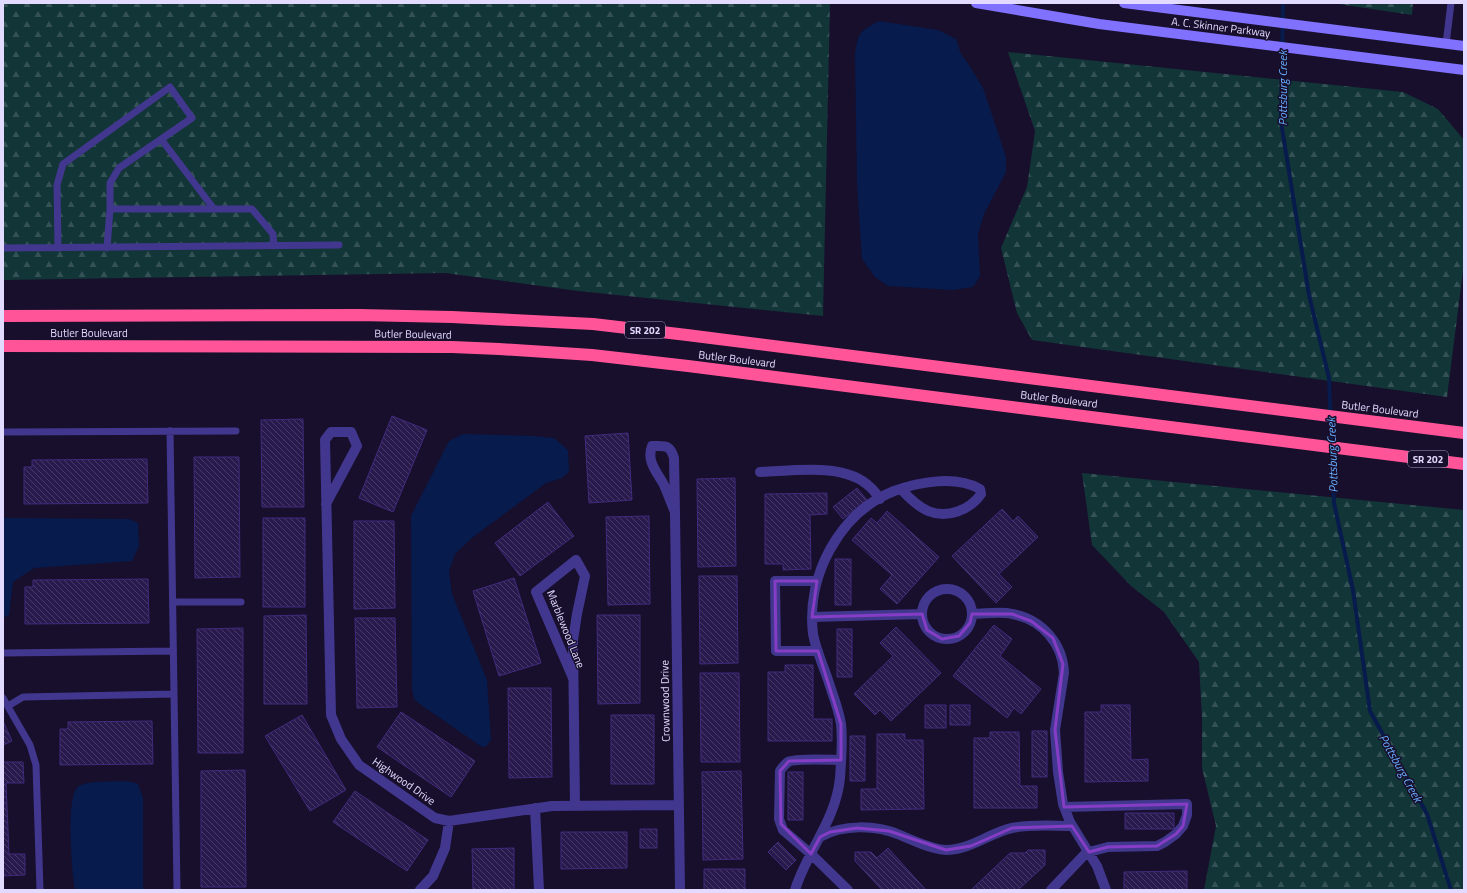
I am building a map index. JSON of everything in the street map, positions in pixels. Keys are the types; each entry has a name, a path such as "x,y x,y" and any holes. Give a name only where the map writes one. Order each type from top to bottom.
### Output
{"highway":[{"name":"Butler Boulevard","path":"3,316 404,316 546,321 640,329 1464,433"},
{"name":"Butler Boulevard","path":"3,346 398,346 498,349 561,353 688,366 1464,464"}],"main road":[{"name":"A. C. Skinner Parkway","path":"976,3 1099,24 1464,70"},
{"name":"A. C. Skinner Parkway","path":"1124,3 1464,46"}],"street":[{"name":"Highwood Drive","path":"326,504 357,446 351,432 331,432 325,440 326,504 331,715 340,739 360,765 435,818 449,821 552,806 679,805"},
{"name":"Crownwood Drive","path":"675,512 665,486 652,466 649,453 652,446 666,446 671,450 674,458 675,512 680,890"},
{"path":"760,472 826,470 843,473 860,479 870,486 880,499"},
{"path":"795,890 798,879 829,819 838,793 841,760 841,724 830,684 818,651 814,636 812,617 815,586 828,550 850,522 880,499 902,489 922,483 956,482 971,484 980,489 981,494 964,509 954,513 942,513 929,512 918,506 908,498 902,489"},
{"name":"Marblewood Lane","path":"572,678 536,592 576,560 585,576 573,640 572,678 575,806"},
{"path":"817,581 775,581 776,651 818,651"},
{"path":"946,589 954,590 967,599 972,614 970,623 966,630 959,636 951,639 942,639 934,636 927,630 923,623 922,614 926,599 939,590 946,589"},
{"path":"812,617 922,614"},
{"path":"972,614 1008,614 1022,616 1053,638 1059,649 1064,673 1055,730 1058,772 1064,807 1072,826 1097,866 1106,890"},
{"path":"841,760 790,761 783,766 780,771 779,819 783,830 848,890"},
{"path":"1051,890 1088,852 1108,846 1157,846 1176,834 1183,826 1187,815 1187,804 1064,807"},
{"path":"535,808 539,890"},
{"path":"420,890 433,876 445,848 449,821"},
{"path":"820,837 840,829 877,829 889,831 936,849 946,850 971,846 1012,828 1072,826"}],"lane":[{"path":"1446,44 1451,3"},
{"path":"58,248 57,186 63,164 170,87 192,118 119,168 110,183 107,248"},
{"path":"162,139 214,209"},
{"path":"110,209 252,209 274,234 274,246"},
{"path":"3,248 339,245"},
{"path":"170,431 177,890"},
{"path":"3,432 236,431"},
{"path":"173,602 241,602"},
{"path":"3,653 173,651"},
{"path":"8,706 23,697 174,694"},
{"path":"3,698 30,746 36,764 40,890"}],"highlighted area":[{"path":"775,581 817,581 812,617 922,614 927,630 942,639 959,636 970,623 972,614 1012,614 1031,621 1053,638 1063,664 1055,730 1064,807 1187,804 1183,826 1176,834 1157,846 1108,847 1089,852 1072,826 1012,828 971,846 946,850 889,831 857,828 830,832 820,837 811,854 781,824 780,771 789,761 841,760 841,724 818,651 776,651"}],"green space":[{"path":"3,3 830,3 823,316 578,291 445,273 3,280"},
{"path":"1332,3 1413,3 1412,15"},
{"path":"1008,52 1403,92 1438,109 1464,140 1464,263 1447,397 1032,340 1017,313 1001,248 1027,187 1035,131"},
{"path":"1082,473 1464,510 1464,890 1204,890 1216,826 1202,768 1202,718 1199,662 1164,612 1131,586 1092,545"}],"water":[{"path":"879,21 938,30 956,39 961,54 983,88 1006,157 1006,172 984,214 978,234 980,276 973,287 953,290 888,286 875,277 862,259 857,183 855,55 857,41 861,33"},
{"path":"463,434 554,438 568,450 569,472 562,478 546,483 473,537 455,554 449,571 452,594 487,680 491,739 487,746 482,747 421,705 414,699 412,688 411,516 449,441"},
{"path":"3,518 129,519 138,523 139,546 132,561 34,568 13,582 9,615 3,618"},
{"path":"128,781 138,784 143,798 143,890 75,890 72,868 71,818 72,803 75,792 79,786 84,784"}],"building":[{"path":"392,416 427,430 393,512 359,498"},
{"path":"303,419 304,507 262,507 261,420"},
{"path":"628,433 632,500 589,503 585,436"},
{"path":"194,457 239,457 240,577 195,578"},
{"path":"147,459 148,503 24,504 24,467 32,467 32,460"},
{"path":"735,478 736,566 698,567 697,479"},
{"path":"857,488 867,500 843,519 833,507"},
{"path":"827,493 827,514 810,515 811,569 783,570 783,564 765,564 765,494"},
{"path":"548,502 574,536 520,576 495,543"},
{"path":"1002,509 1013,521 1018,516 1038,537 999,574 1012,587 996,603 952,556"},
{"path":"887,511 939,557 897,604 880,589 892,575 852,540 871,518 877,523"},
{"path":"649,516 650,604 608,605 606,517"},
{"path":"263,518 305,518 305,607 263,607"},
{"path":"354,521 394,521 395,608 354,609"},
{"path":"835,559 851,559 851,605 835,605"},
{"path":"699,576 737,576 738,663 700,664"},
{"path":"514,578 541,663 499,676 473,591"},
{"path":"148,579 149,623 25,624 25,587 33,587 33,580"},
{"path":"306,615 307,704 264,704 264,616"},
{"path":"597,615 640,615 640,703 598,704"},
{"path":"355,618 395,618 397,707 357,708"},
{"path":"994,625 1012,639 1000,656 1041,689 1021,714 1014,708 1007,718 953,676"},
{"path":"896,627 941,673 891,721 880,710 875,715 854,694 893,656 880,643"},
{"path":"243,628 243,753 198,753 197,629"},
{"path":"837,629 852,629 852,677 837,677"},
{"path":"785,665 813,665 813,719 832,719 832,741 768,741 768,672 785,672"},
{"path":"700,673 739,673 740,762 701,762"},
{"path":"508,688 551,688 552,777 509,778"},
{"path":"925,705 946,705 946,728 925,728"},
{"path":"950,705 970,705 970,725 950,725"},
{"path":"1101,705 1130,705 1131,760 1148,759 1148,781 1085,782 1085,712 1101,712"},
{"path":"401,712 475,761 451,797 377,747"},
{"path":"302,715 346,790 310,811 265,736"},
{"path":"611,715 654,715 654,784 611,784"},
{"path":"3,721 12,741 3,745"},
{"path":"152,721 153,764 60,765 60,729 68,729 68,722"},
{"path":"1032,731 1047,731 1047,777 1032,777"},
{"path":"990,732 1019,732 1020,786 1037,786 1037,808 974,808 974,738 990,738"},
{"path":"877,734 905,734 905,740 923,740 924,809 861,810 861,789 877,789"},
{"path":"850,736 865,736 865,781 850,781"},
{"path":"3,762 23,762 24,783 6,783 9,854 25,854 25,875 3,876"},
{"path":"245,770 246,887 201,887 201,771"},
{"path":"741,771 743,859 703,860 702,772"},
{"path":"788,772 803,772 803,820 788,820"},
{"path":"355,791 428,840 407,871 333,822"},
{"path":"1125,813 1174,813 1174,829 1125,829"},
{"path":"640,829 657,829 657,848 640,848"},
{"path":"561,832 627,832 627,868 561,869"},
{"path":"778,842 796,860 786,870 768,852"},
{"path":"514,848 514,890 473,890 472,849"},
{"path":"888,848 926,890 882,890 855,861 855,852 871,852 877,858"},
{"path":"1028,850 1045,850 1045,865 1018,890 971,890 1010,853 1025,853"},
{"path":"704,869 745,869 745,890 704,890"},
{"path":"1187,871 1187,890 1124,890 1124,872"}],"waterway":[{"name":"Pottsburg Creek","path":"1283,3 1281,122 1309,295 1329,378 1334,503 1353,590 1370,711 1427,814 1451,890"}]}
